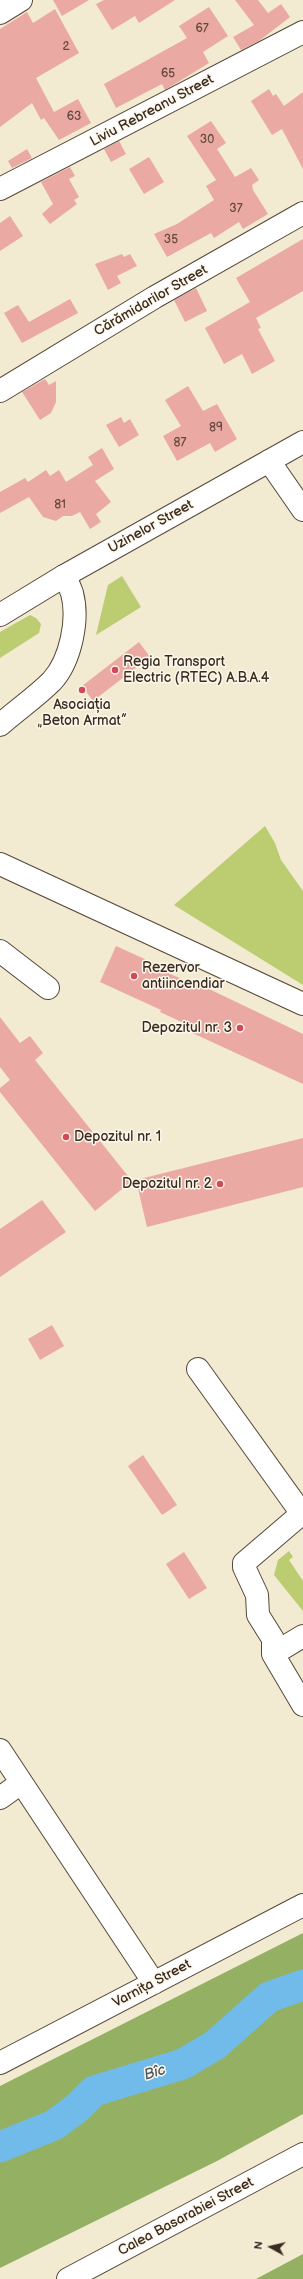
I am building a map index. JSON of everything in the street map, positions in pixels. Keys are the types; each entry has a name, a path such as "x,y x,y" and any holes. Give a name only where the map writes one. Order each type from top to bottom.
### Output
{"street":[{"path":"0,13 21,0"},
{"name":"Liviu Rebreanu Street","path":"0,189 303,32"},
{"name":"Cărămidarilor Street","path":"0,391 155,297 303,213"},
{"name":"Uzinelor Street","path":"0,615 64,576 303,442"},
{"path":"269,461 303,510"},
{"path":"0,725 52,680 61,668 69,646 74,608 72,592 64,576"},
{"path":"0,864 303,1004"},
{"path":"0,951 48,988"},
{"path":"198,1369 300,1511 299,1516 244,1563 244,1568 258,1594 258,1615 273,1639 273,1654 303,1705"},
{"path":"273,1654 303,1636"},
{"path":"0,1750 154,1983"},
{"path":"0,1798 21,1783"},
{"name":"Varnița Street","path":"0,2063 303,1905"},
{"name":"Calea Basarabiei Street","path":"68,2279 303,2154"}],"green space":[{"path":"122,576 141,607 96,635 108,585"},
{"path":"30,615 36,618 41,624 39,633 0,658 0,632"},
{"path":"265,826 275,843 281,860 303,891 303,985 174,905"},
{"path":"289,1551 293,1557 289,1560 303,1581 303,1611 274,1575 278,1560"},
{"path":"303,1933 303,2114 217,2161 0,2268 0,2086"},
{"path":"303,2254 303,2279 256,2279"}],"building":[{"path":"53,0 89,0 62,16"},
{"path":"104,0 175,0 139,23 135,16 112,30 96,4"},
{"path":"235,0 258,0 268,13 281,4 290,17 259,41 241,50 233,37 254,25"},
{"path":"209,7 228,36 203,52 209,63 165,90 162,84 116,108 104,84 187,38 179,26"},
{"path":"55,9 79,53 36,78 54,112 78,99 91,123 59,140 44,118 41,120 32,103 0,127 0,29 27,12 33,23"},
{"path":"269,89 273,96 276,94 284,106 303,92 303,169 282,129 272,135 251,101"},
{"path":"211,121 226,143 217,149 235,177 251,168 259,180 252,185 253,190 268,214 243,229 239,222 214,238 211,233 167,257 154,234 177,224 214,200 206,186 216,180 187,136"},
{"path":"119,141 126,154 111,162 104,149"},
{"path":"27,149 32,158 12,168 8,161"},
{"path":"149,157 164,182 144,194 129,169"},
{"path":"70,167 75,176 69,179 79,197 74,200 77,204 50,224 42,214 53,204 41,182"},
{"path":"10,216 23,236 0,251 0,223"},
{"path":"303,239 303,291 256,318 261,328 258,329 275,361 252,374 242,354 224,364 205,328 250,302 236,278"},
{"path":"122,254 124,257 130,254 137,266 117,276 121,283 108,290 95,264"},
{"path":"196,288 207,311 185,322 174,300"},
{"path":"70,299 78,313 22,343 4,313 18,305 29,322"},
{"path":"45,379 49,385 56,381 56,402 51,413 40,420 22,392"},
{"path":"188,386 203,411 217,404 237,439 215,452 210,443 177,461 163,436 181,426 165,400"},
{"path":"121,417 124,423 130,419 139,435 119,447 106,425"},
{"path":"102,448 114,469 95,481 111,502 96,514 101,522 90,529 80,512 72,516 63,516 56,521 43,517 29,497 0,513 0,492 25,478 28,482 46,470 50,476 59,470 66,482 93,465 88,457"},
{"path":"139,642 150,657 93,701 82,686"},
{"name":"Depozitul nr. 3","path":"116,946 169,970 168,973 207,990 207,988 303,1034 303,1084 188,1031 190,1026 160,1012 161,1010 100,982"},
{"name":"Depozitul nr. 1","path":"0,1017 20,1043 30,1036 43,1053 35,1060 132,1181 95,1211 0,1092 0,1088 10,1080 0,1067"},
{"name":"Depozitul nr. 2","path":"303,1138 303,1187 147,1227 136,1180"},
{"path":"42,1200 66,1232 0,1277 0,1229"},
{"path":"52,1325 64,1346 40,1360 28,1339"},
{"path":"143,1455 177,1505 162,1515 128,1466"},
{"path":"184,1552 207,1588 189,1599 166,1564"}],"waterway":[{"name":"Bîc","path":"0,2147 54,2125 77,2108 94,2091 183,2064 215,2045 269,1997 303,1985"}],"place":[{"name":"Regia Transport Electric (RTEC) A.B.A.4","path":"115,670"},
{"name":"Asociația „Beton Armat”","path":"82,690"},
{"name":"Rezervor antiincendiar","path":"134,976"},
{"name":"Depozitul nr. 3","path":"240,1028"},
{"name":"Depozitul nr. 1","path":"66,1137"},
{"name":"Depozitul nr. 2","path":"220,1184"}]}
